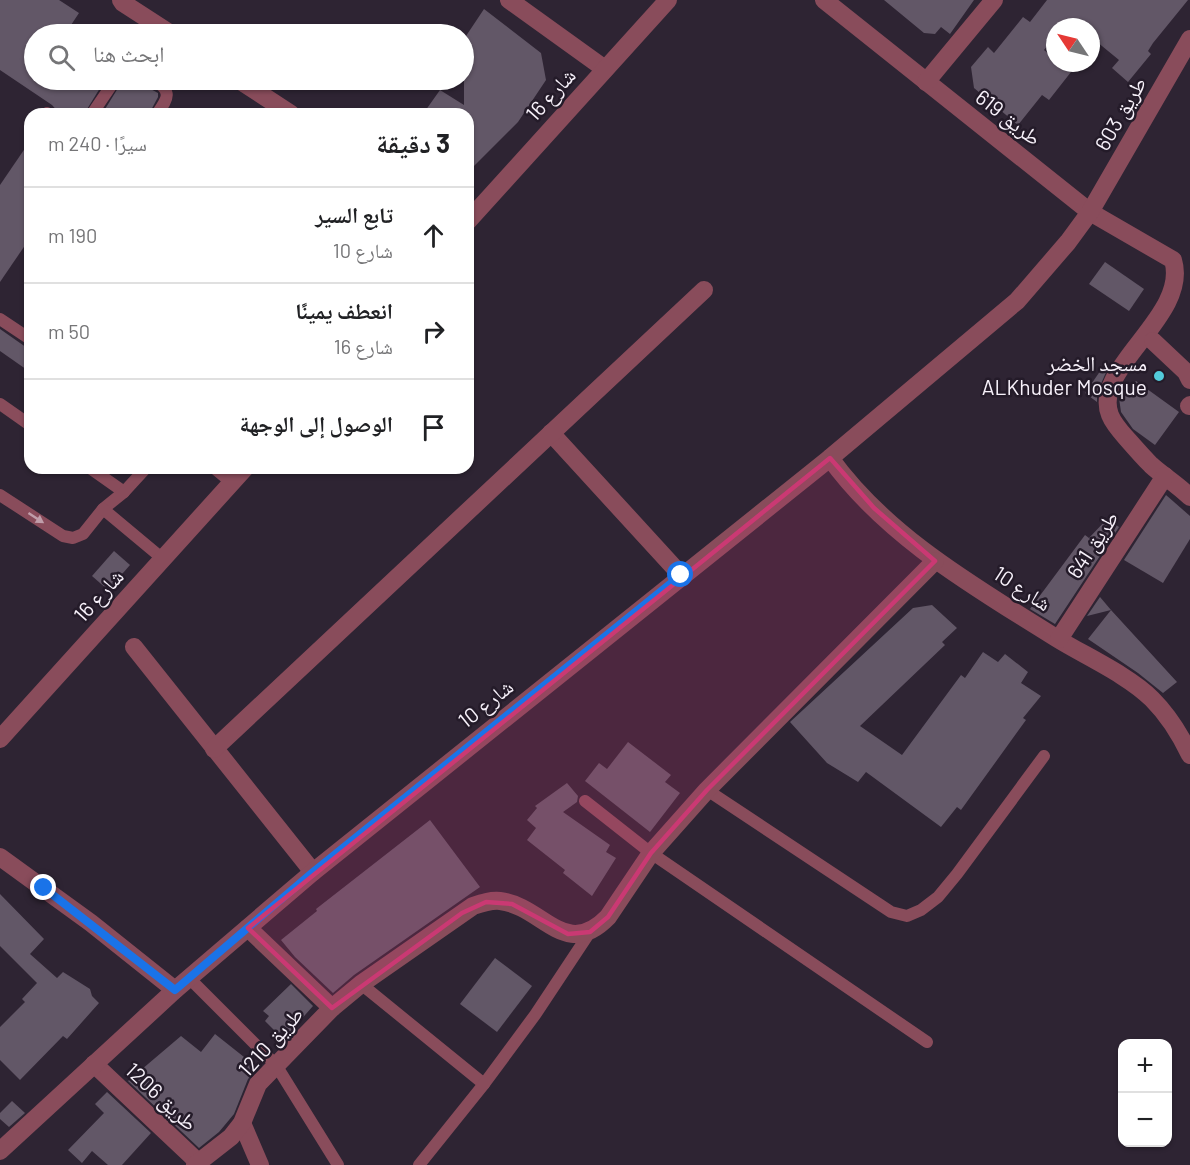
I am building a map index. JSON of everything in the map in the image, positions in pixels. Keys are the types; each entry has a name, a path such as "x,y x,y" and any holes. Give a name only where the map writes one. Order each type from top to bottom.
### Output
{"street":[{"path":"121,0 142,24"},
{"path":"509,0 605,69"},
{"name":"شارع 16","path":"474,214 668,0"},
{"name":"طريق 619","path":"824,0 1090,212 1173,260 1187,274"},
{"path":"926,82 994,0"},
{"name":"طريق 603","path":"1090,212 1183,67 1190,39"},
{"path":"254,90 282,108"},
{"name":"شارع 10","path":"182,984 313,872 681,575 830,458 1017,301 1068,242 1090,212"},
{"path":"1187,274 1182,302 1153,341 1115,383 1109,397 1109,413 1117,427 1150,464 1190,497"},
{"path":"214,749 704,290"},
{"path":"1153,341 1186,372 1190,380"},
{"path":"551,433 681,575"},
{"name":"شارع 10","path":"830,458 847,482 860,495 935,561 1099,662 1150,697 1188,745"},
{"name":"شارع 16","path":"0,739 240,474"},
{"name":"طريق 641","path":"1059,639 1165,476"},
{"path":"332,1008 361,984 473,906 486,902 499,901 512,904 568,934 579,935 590,932 608,917 651,853 707,790 935,561"},
{"path":"134,647 313,872"},
{"path":"0,857 91,923 182,984"},
{"name":"طريق 1210","path":"196,1163 231,1137 242,1123 258,1084 332,1008 248,928"},
{"name":"طريق 1206","path":"0,1151 182,984"},
{"name":"طريق 1206","path":"94,1064 196,1163"},
{"path":"242,1123 260,1165"}],"lane":[{"path":"96,108 108,90"},
{"path":"161,108 167,94 165,90"},
{"path":"0,319 24,335"},
{"path":"0,404 24,421"},
{"path":"98,474 124,492"},
{"path":"0,495 63,536 73,538 83,534 103,509 124,492 140,474"},
{"path":"221,474 232,483"},
{"path":"103,509 163,559"},
{"path":"707,790 891,912 907,915 921,910 938,897 1044,756"},
{"path":"585,801 651,853 927,1042"},
{"path":"419,1165 484,1084 535,1015 590,932"},
{"path":"182,984 276,1065 338,1165"},
{"path":"361,984 484,1084"}],"highlighted area":[{"path":"830,458 874,508 935,561 707,790 651,853 608,917 590,932 568,934 512,904 486,902 462,913 332,1008 248,928"}],"building":[{"path":"0,0 59,0 79,13 72,24 24,24 24,86 0,70"},
{"path":"884,0 974,0 950,34 941,27 935,34 924,33"},
{"path":"1047,0 1188,0 1153,43 1148,51 1151,54 1128,82 1112,68 1119,60 1100,44 1100,18 1046,18 1046,47 1044,50 1046,52 1046,72 1071,72 1049,100 1042,95 1018,125 974,88 971,67 988,47 994,53 1023,17 1030,22"},
{"path":"484,9 541,53 546,80 518,122 474,166 474,108 427,108 440,90 464,105 464,90 474,90 474,24"},
{"path":"30,90 99,90 88,108 55,108"},
{"path":"117,90 152,90 158,93 152,108 106,108"},
{"path":"24,150 24,247 0,282 0,185"},
{"path":"1105,262 1144,289 1129,311 1089,284"},
{"path":"0,329 24,346 24,368 0,351"},
{"path":"1103,367 1107,370 1097,393 1097,402 1085,393"},
{"path":"1136,381 1179,412 1155,445 1133,429 1121,412 1119,398 1124,384 1131,387"},
{"path":"1166,495 1190,516 1190,539 1163,583 1124,560"},
{"path":"1107,519 1119,527 1055,624 1030,609 1085,535 1089,538"},
{"path":"114,551 130,565 108,590 92,576"},
{"path":"1100,597 1111,610 1087,616"},
{"path":"932,605 957,628 942,642 945,645 860,726 902,755 961,675 965,678 983,652 998,662 1005,654 1028,672 1021,683 1041,696 1023,718 1026,720 961,810 957,807 941,827 866,772 858,782 827,763 790,722 913,608"},
{"path":"1111,610 1177,682 1163,693 1088,639"},
{"path":"628,742 671,775 665,782 680,793 650,832 585,781 599,763 607,769"},
{"path":"567,783 578,796 577,802 563,812 610,845 606,852 616,858 592,896 563,873 565,870 527,840 536,828 527,820 537,808 535,806"},
{"path":"430,820 480,887 354,975 333,993 295,957 281,940 317,911 316,909"},
{"path":"0,894 44,939 30,954 57,978 63,972 90,989 92,996 99,1003 67,1039 63,1036 20,1080 0,1060 0,1027 25,1002 22,999 37,983 0,946"},
{"path":"495,958 532,986 497,1032 460,1004"},
{"path":"291,984 313,1006 290,1032 284,1027 278,1034 265,1021 269,1016 263,1011"},
{"path":"215,1034 258,1068 248,1079 234,1114 219,1132 199,1148 128,1081 181,1036 201,1052"},
{"path":"107,1092 151,1133 122,1165 108,1165 92,1151 82,1163 68,1150 104,1113 95,1104"},
{"path":"12,1101 25,1113 9,1127 0,1119 0,1113"}],"place":[{"name":"مسجد الخضر ALKhuder Mosque","path":"1159,376"}],"route":[{"path":"44,888 175,990 313,872 681,575"}]}
